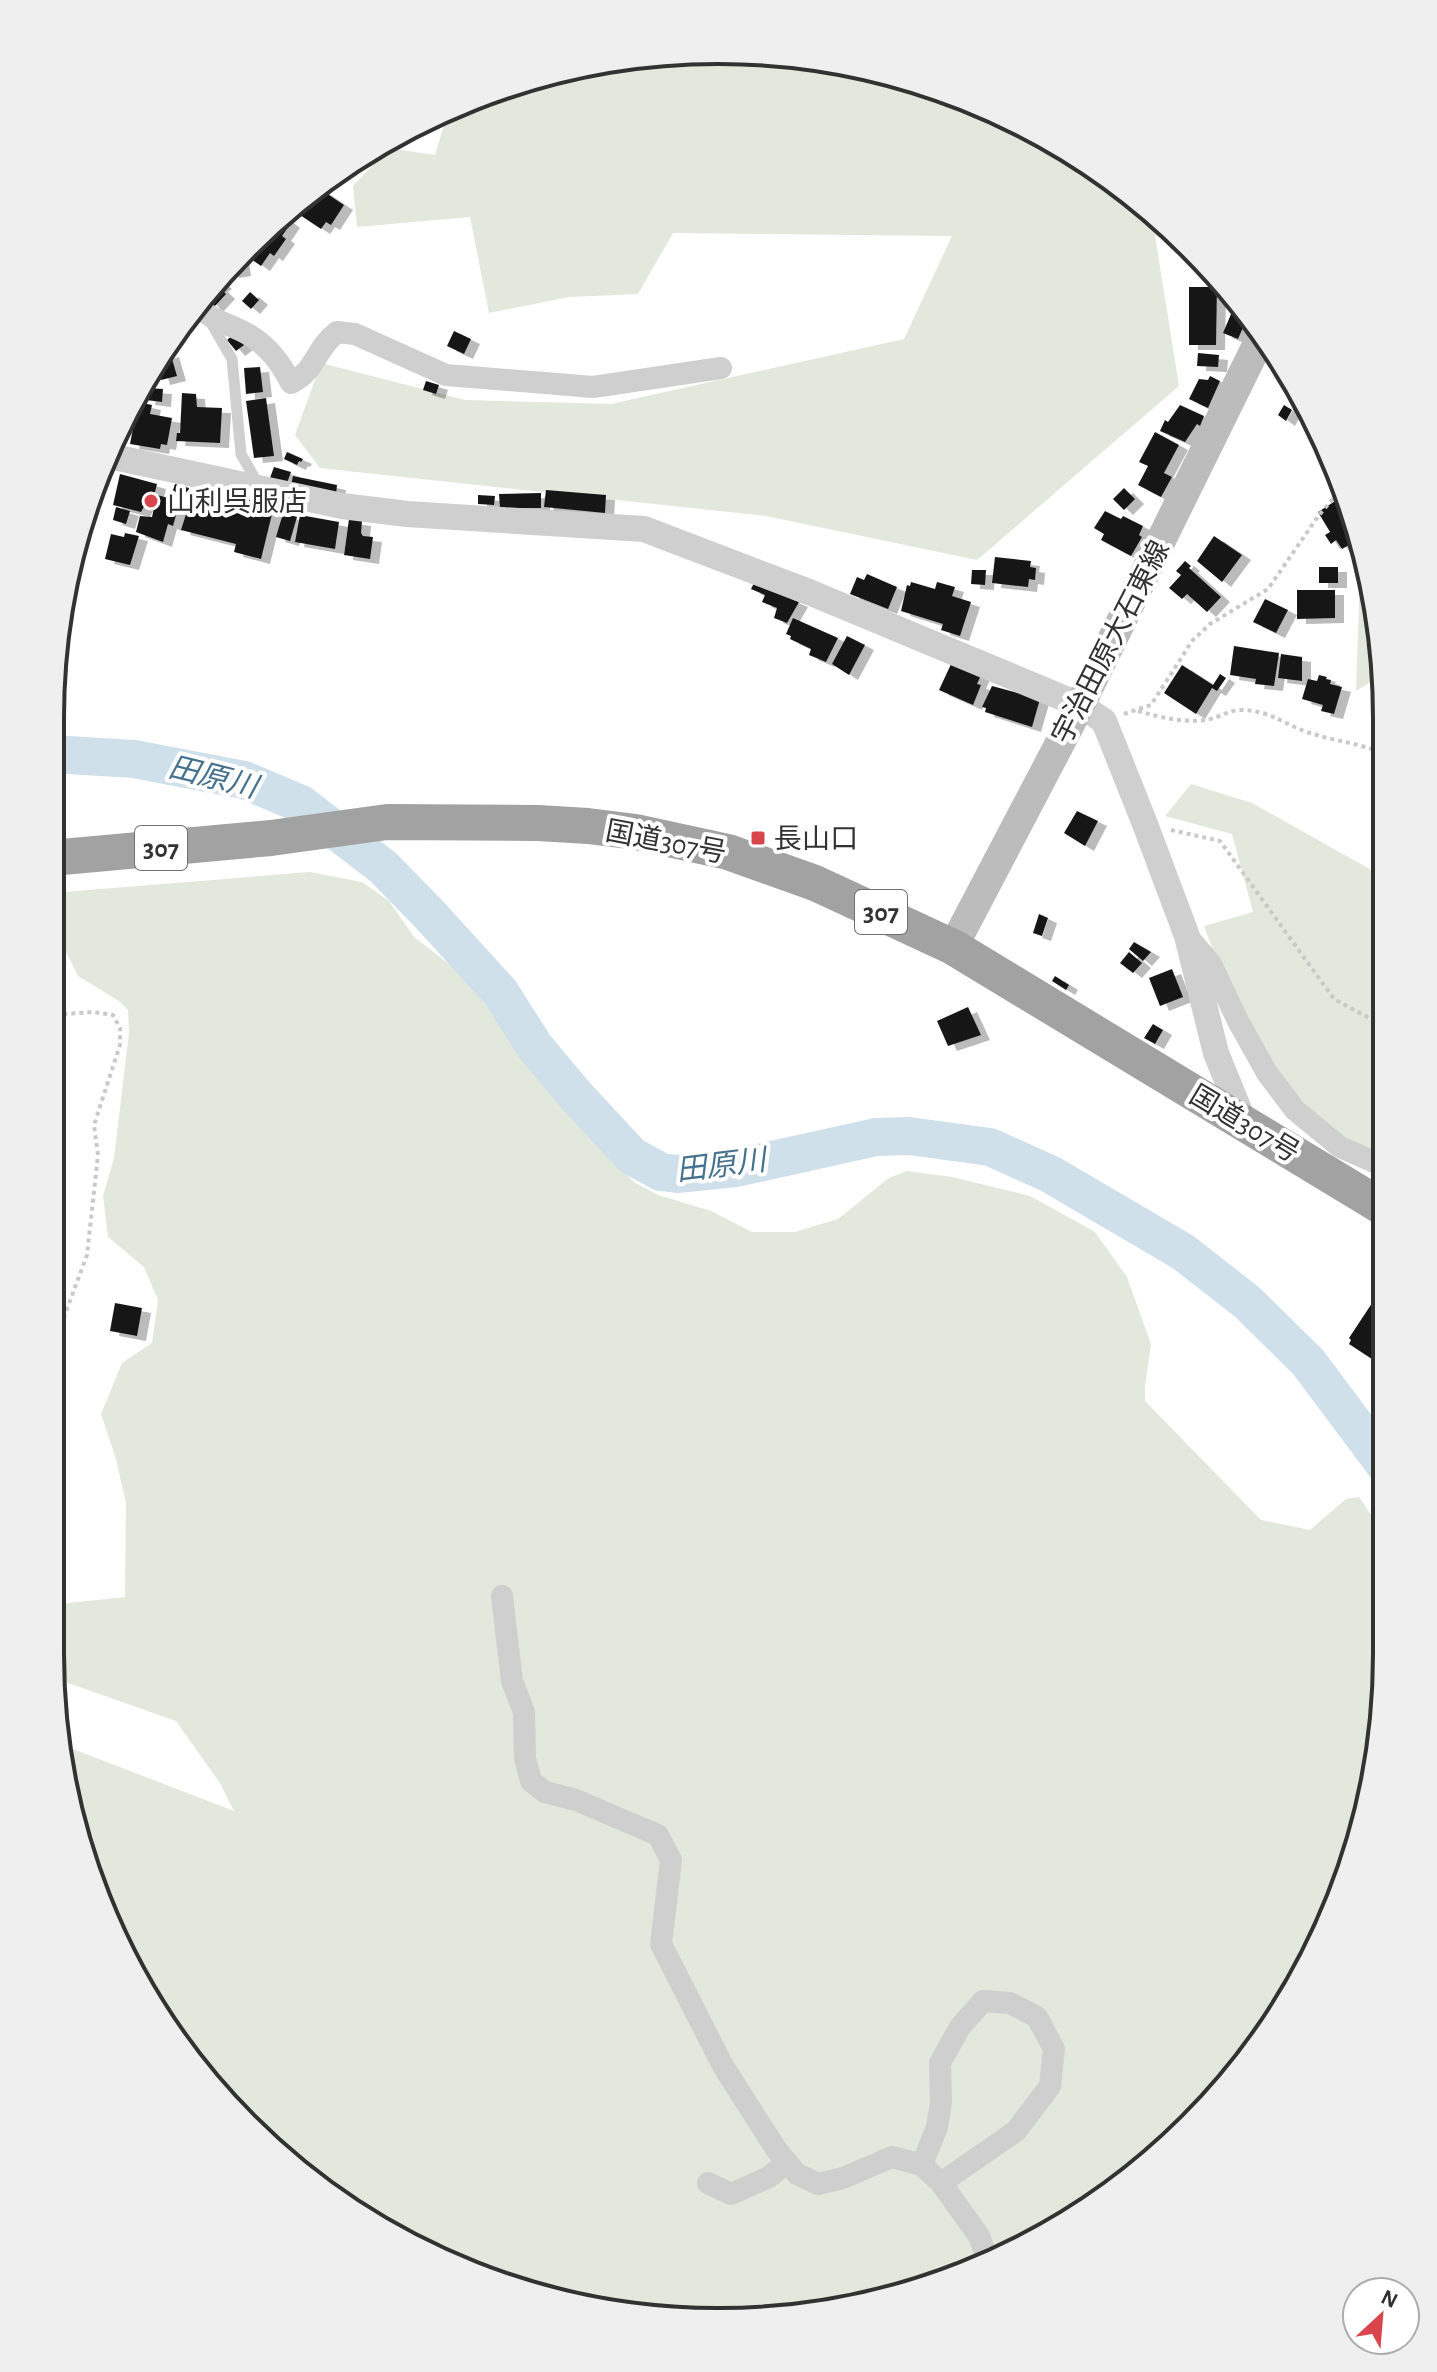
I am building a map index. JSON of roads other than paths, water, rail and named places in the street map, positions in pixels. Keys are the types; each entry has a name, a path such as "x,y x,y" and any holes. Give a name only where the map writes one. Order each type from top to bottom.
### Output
{"highway":[{"name":"国道307号","path":"64,857 271,838 387,822 575,825 636,832 728,852 815,883 953,947 1373,1201"}],"main road":[{"name":"宇治田原大石東線","path":"953,947 1092,713 1257,346"}],"street":[{"path":"205,313 251,335 277,357 291,383 304,377 325,341 337,332 355,334 446,375 593,387 721,368"},
{"path":"118,458 342,506 407,514 644,529 809,592 1092,713 1145,824 1187,936 1216,1053 1244,1122"},
{"path":"1187,936 1211,964 1267,1073 1295,1110 1340,1147 1373,1162"},
{"path":"502,1596 512,1681 524,1712 525,1758 531,1781 545,1792 576,1800 658,1835 671,1860 661,1944 723,2066 787,2162 797,2174 818,2184 843,2178 892,2157 922,2165 941,2183 979,2236 985,2251"},
{"path":"922,2165 937,2127 941,2103 940,2063 960,2027 983,2001 1010,2003 1037,2017 1054,2049 1050,2086 1016,2131 941,2183"},
{"path":"708,2183 731,2194 769,2177 787,2162"}],"lane":[{"path":"204,314 232,359 241,454 261,489"}],"waterway":[{"name":"田原川","path":"64,755 134,759 244,780 301,804 383,867 500,992 535,1047 577,1097 632,1156 661,1172 677,1174 736,1168 876,1137 909,1136 990,1147 1050,1174 1183,1252 1247,1302 1308,1362 1373,1449"}],"place":[{"name":"山利呉服店","path":"151,501"},
{"name":"長山口","path":"758,838"}]}
